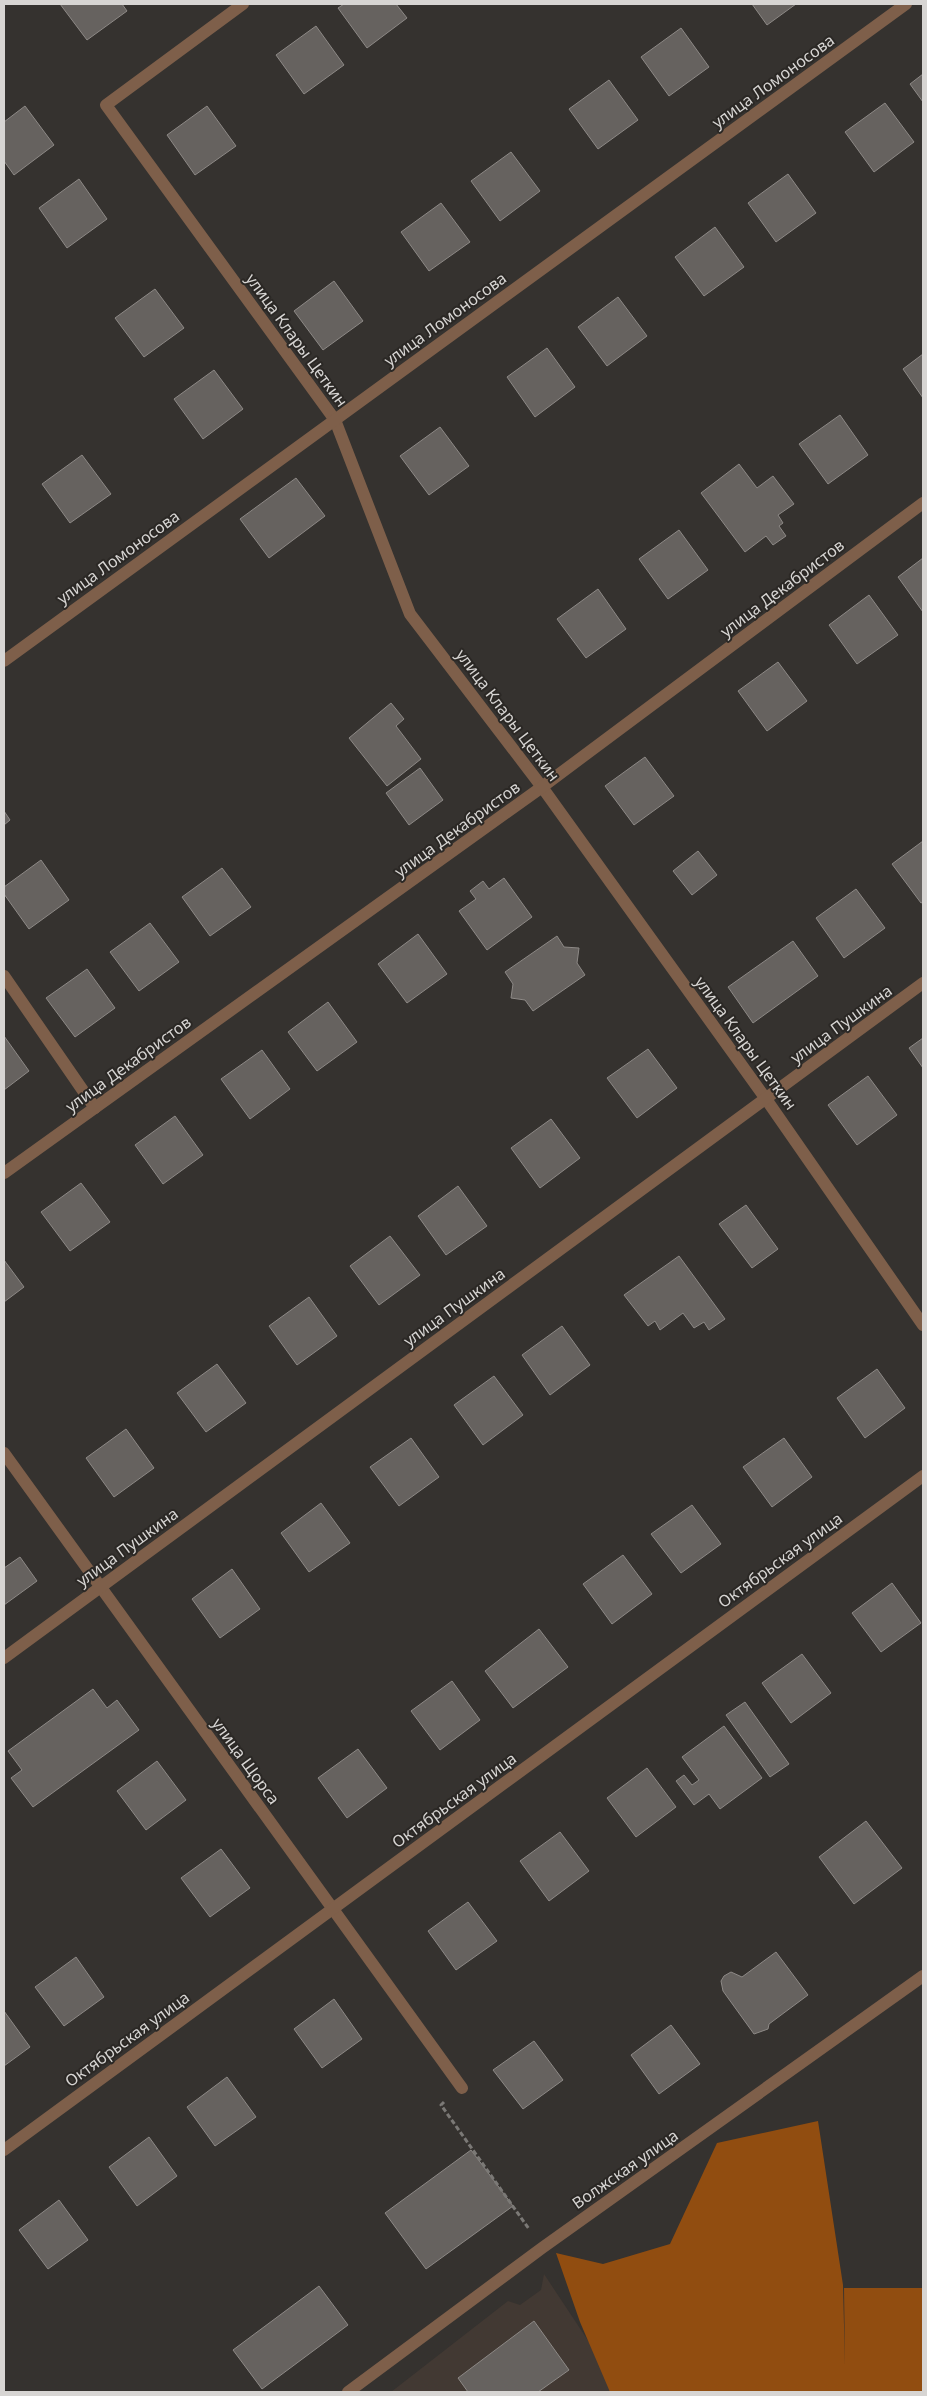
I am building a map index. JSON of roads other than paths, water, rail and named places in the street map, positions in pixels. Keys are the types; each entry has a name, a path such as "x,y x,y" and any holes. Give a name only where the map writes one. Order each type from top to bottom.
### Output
{"street":[{"name":"улица Клары Цеткин","path":"243,4 106,105 335,420 410,614 542,787 766,1099 923,1325"},
{"name":"улица Ломоносова","path":"4,661 906,4"},
{"name":"улица Декабристов","path":"4,1173 542,787 923,502"},
{"path":"4,976 95,1108"},
{"name":"улица Пушкина","path":"4,1658 923,983"},
{"name":"улица Щорса","path":"4,1453 462,2088"},
{"name":"Октябрьская улица","path":"4,2150 923,1476"},
{"name":"Волжская улица","path":"348,2392 542,2248 923,1976"}]}
